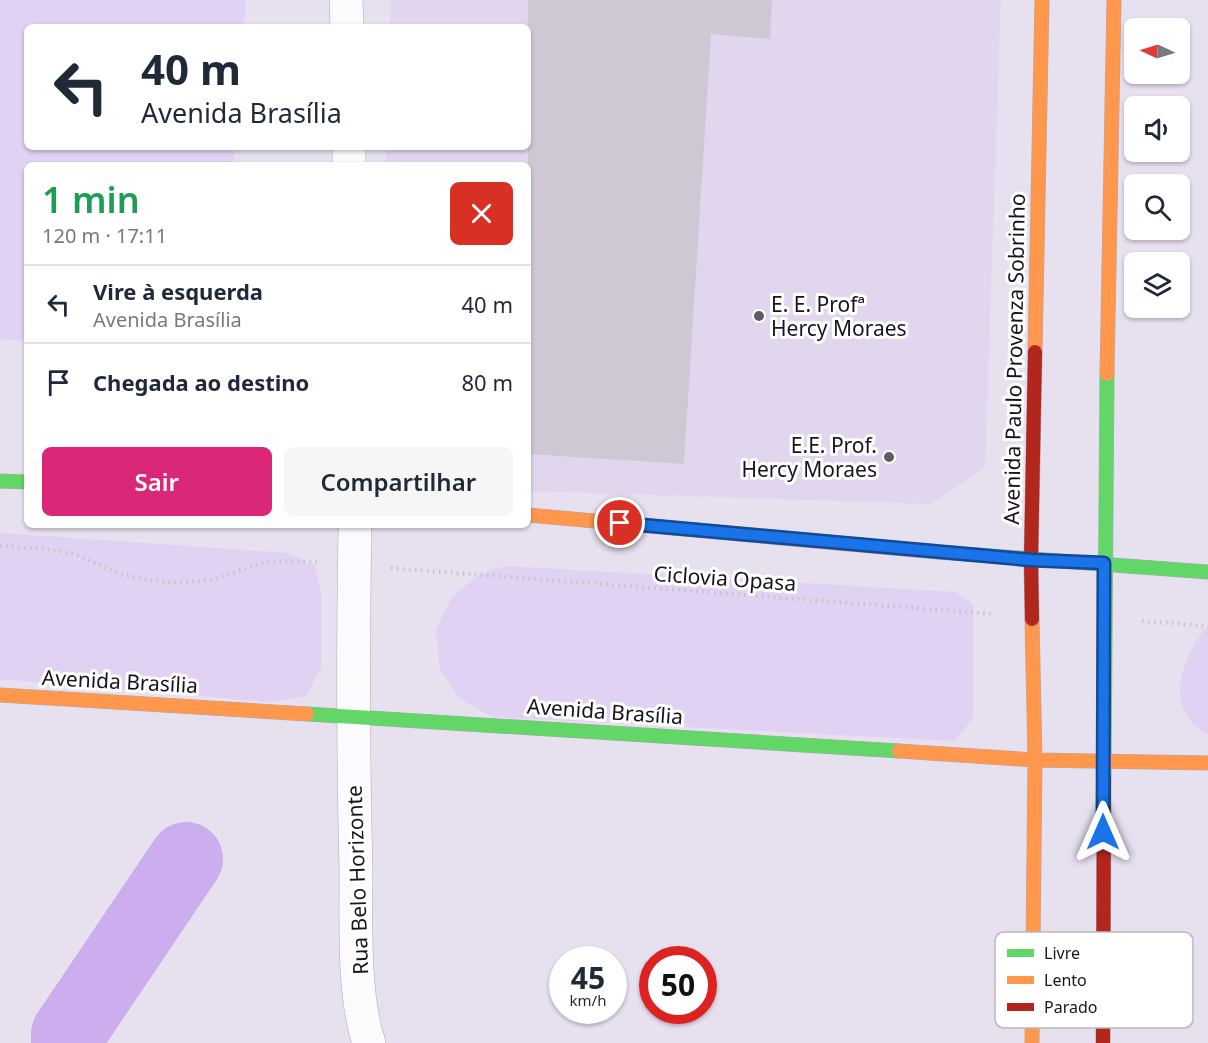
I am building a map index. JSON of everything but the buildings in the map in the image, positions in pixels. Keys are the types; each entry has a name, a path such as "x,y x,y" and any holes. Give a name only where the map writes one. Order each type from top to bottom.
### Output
{"main road":[{"name":"Avenida Paulo Provenza Sobrinho","path":"1033,932 1035,760 1031,560 1042,0"},
{"path":"1103,932 1104,563 1114,0"},
{"path":"0,481 24,482"},
{"path":"531,515 1031,560 1104,563 1208,572"},
{"name":"Avenida Brasília","path":"0,695 353,715 1035,760 1208,763"},
{"name":"Avenida Paulo Provenza Sobrinho","path":"1032,1028 1032,1043"},
{"path":"1103,1028 1103,1043"}],"street":[{"path":"346,0 347,24"},
{"name":"Rua Belo Horizonte","path":"355,528 353,715 357,955 364,1029 369,1043"}],"path":[{"path":"0,546 47,549 75,554 120,574 176,583 210,580 263,564 289,561 320,562"},
{"name":"Ciclovia Opasa","path":"427,571 1002,614"},
{"path":"1138,620 1208,626"}],"shaded area":[{"path":"0,0 246,0 244,24 24,24 24,150 234,150 233,162 24,162 24,341 0,339"},
{"name":"E. E. Profª Hercy Moraes","path":"391,0 1001,0 985,468 931,504 531,491 531,162 386,162 386,150 531,150 531,24 390,24"},
{"path":"0,533 289,553 315,566 321,590 321,668 306,696 271,702 0,679"},
{"path":"505,566 955,592 973,604 973,718 955,741 493,717 459,698 440,670 436,630 452,597 480,574"},
{"path":"1208,626 1208,735 1194,725 1185,712 1181,698 1181,683 1190,652"}],"waterway":[{"path":"68,1043 68,1034 186,859"}],"traffic: fast":[{"path":"1104,777 1107,374"},
{"path":"0,481 24,482"},
{"path":"938,552 1208,572"},
{"path":"307,714 899,751"}],"traffic: slow":[{"path":"1035,352 1042,0"},
{"path":"1107,374 1114,0"},
{"path":"531,515 938,552"},
{"path":"1032,619 1035,760 1033,932"},
{"path":"0,695 307,714"},
{"path":"899,751 1035,760 1208,763"},
{"path":"1032,1028 1032,1043"}],"traffic: jam":[{"path":"1032,619 1035,352"},
{"path":"1103,932 1104,777"},
{"path":"1103,1028 1103,1043"}],"place":[{"name":"E. E. Profª Hercy Moraes","path":"759,316"},
{"name":"E.E. Prof. Hercy Moraes","path":"889,457"}],"route":[{"path":"620,523 1031,560 1104,563 1103,832"}]}
